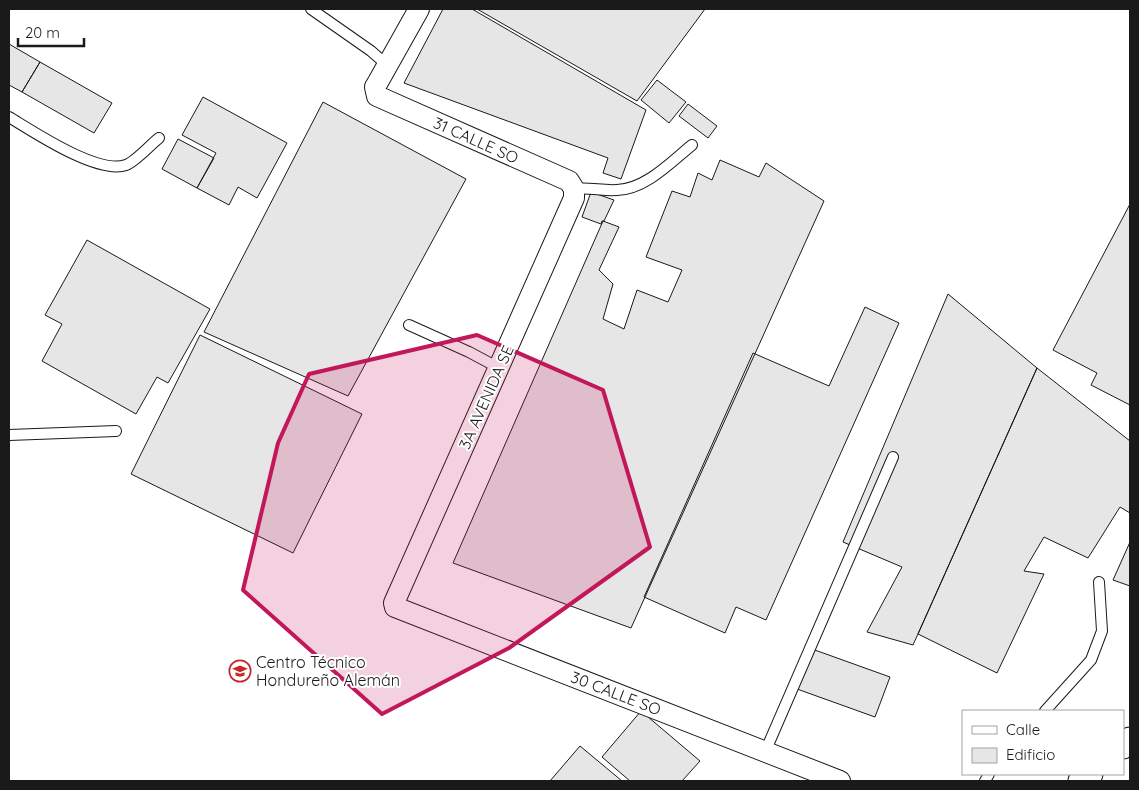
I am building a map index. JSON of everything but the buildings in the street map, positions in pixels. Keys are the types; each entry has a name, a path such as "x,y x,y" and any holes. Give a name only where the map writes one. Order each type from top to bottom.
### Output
{"street":[{"path":"387,65 419,9"},
{"name":"31 CALLE SO","path":"387,65 375,87 375,93 382,99 568,181 574,189"},
{"name":"3A AVENIDA SE","path":"394,603 574,198 574,189"},
{"name":"30 CALLE SO","path":"394,603 396,608 840,781"}],"lane":[{"path":"311,9 371,51 387,65"},
{"path":"9,117 65,149 102,166 115,167 127,164 159,138"},
{"path":"574,189 617,190 633,187 650,178 692,145"},
{"path":"408,325 469,352 499,368"},
{"path":"9,435 116,431"},
{"path":"765,752 893,457"},
{"path":"1046,710 1091,660 1102,631 1099,582"}],"highlighted area":[{"path":"477,335 603,390 650,547 509,648 382,714 243,590 278,443 309,374"}],"place":[{"name":"Centro Técnico Hondureño Alemán","path":"240,671"}]}
